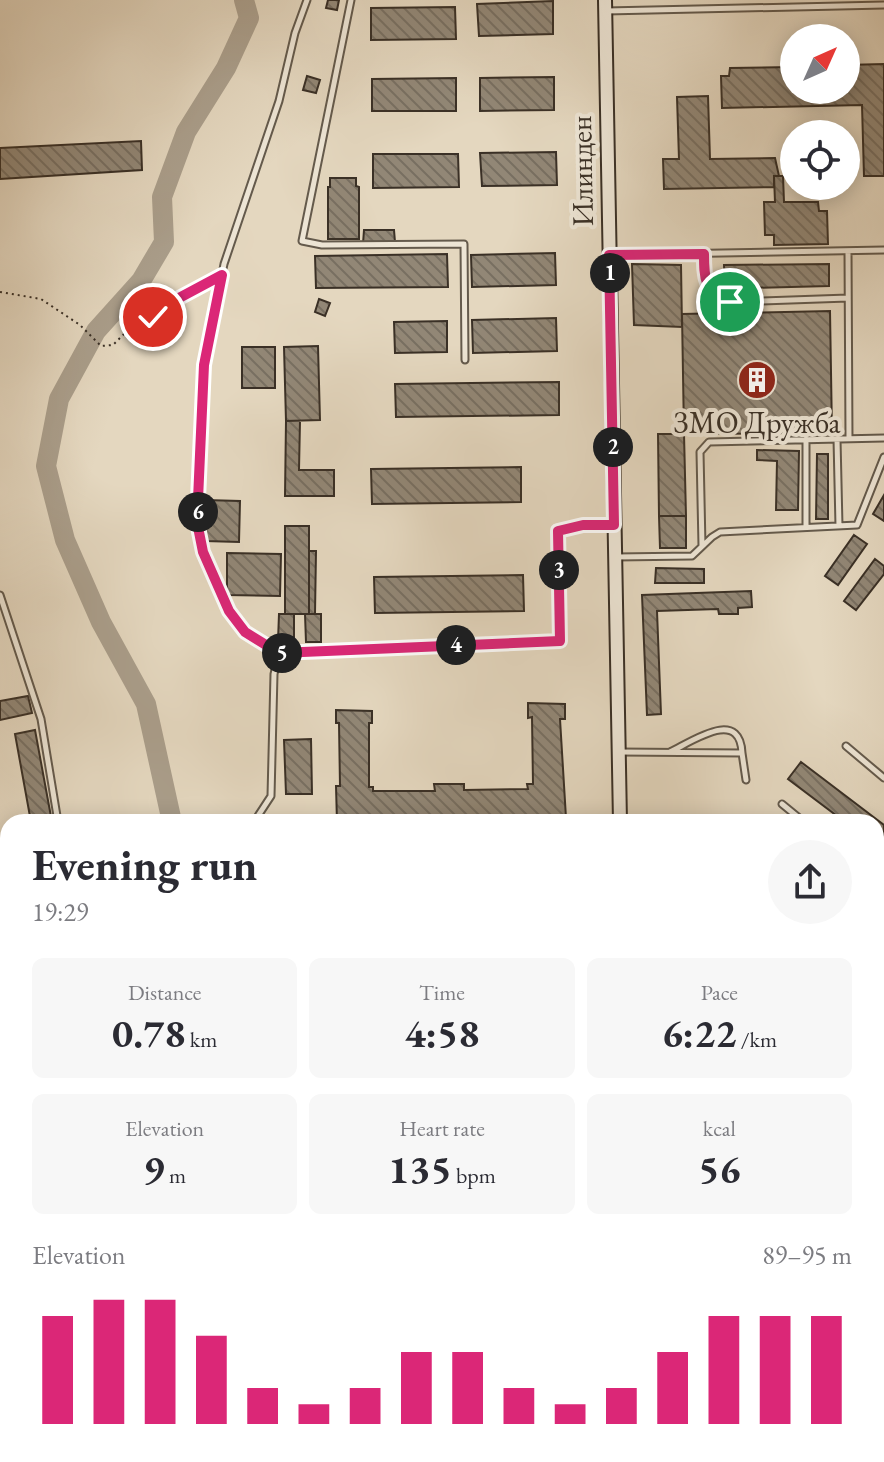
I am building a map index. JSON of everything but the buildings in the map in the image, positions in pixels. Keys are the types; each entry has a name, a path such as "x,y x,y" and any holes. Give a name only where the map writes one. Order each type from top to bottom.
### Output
{"street":[{"name":"Илинден","path":"605,6 620,814"}],"lane":[{"path":"307,0 295,33 279,101 222,275 204,365 197,522 203,552 229,611 245,632 279,653 560,641 558,531 583,525 614,525"},
{"path":"351,0 302,241 322,245 464,244 465,360"},
{"path":"605,6 884,5"},
{"path":"609,255 884,250"},
{"path":"848,251 849,438"},
{"path":"704,254 707,288 730,302 848,298"},
{"path":"702,546 700,452 709,442 884,438"},
{"path":"806,439 806,527"},
{"path":"837,439 839,526"},
{"path":"615,557 692,556 720,532 857,525 884,457"},
{"path":"0,595 41,719 57,814"},
{"path":"259,814 271,796 274,674 279,653"},
{"path":"670,752 714,729 723,729 735,735 740,742 746,780"},
{"path":"846,746 884,778"},
{"path":"618,752 742,753"},
{"path":"782,804 794,814"}],"path":[{"path":"0,292 41,299 80,325 101,346 113,345 130,328 222,275"}],"waterway":[{"path":"170,814 146,704 101,622 65,540 46,466 59,399 96,331 141,281 164,242 162,197 186,132 226,68 249,18 244,0"}],"place":[{"name":"ЗМО Дружба","path":"757,380"}],"route":[{"path":"153,317 179,298 222,275 204,365 197,522 203,552 229,611 245,632 279,653 560,641 558,531 583,525 614,525 609,255 704,254 707,288 730,302"}]}
